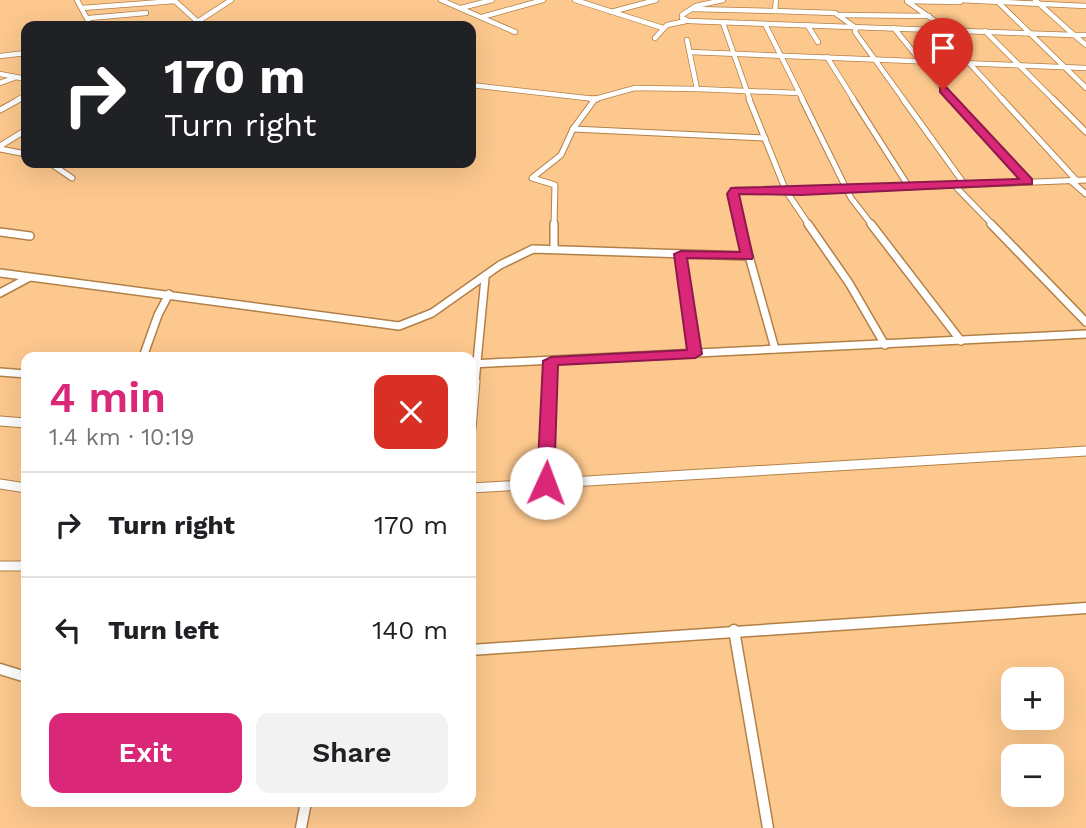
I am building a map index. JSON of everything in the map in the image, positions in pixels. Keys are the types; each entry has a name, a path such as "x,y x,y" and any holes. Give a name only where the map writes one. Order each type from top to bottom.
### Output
{"street":[{"path":"77,0 89,19 146,13"},
{"path":"82,8 175,0 197,21"},
{"path":"200,21 231,0"},
{"path":"441,0 514,32"},
{"path":"459,8 492,0"},
{"path":"481,17 543,0"},
{"path":"575,0 663,28"},
{"path":"583,3 595,0"},
{"path":"611,12 656,0"},
{"path":"686,21 682,15 691,8 723,0"},
{"path":"775,11 776,0"},
{"path":"1035,0 1086,44"},
{"path":"906,1 998,1 1086,7"},
{"path":"906,1 948,30"},
{"path":"998,1 1086,88"},
{"path":"691,8 929,16"},
{"path":"840,15 856,28"},
{"path":"655,38 663,28 686,21 1086,35"},
{"path":"723,23 746,92 786,191 849,283 886,345"},
{"path":"765,24 778,56 851,198 961,341"},
{"path":"808,26 818,42"},
{"path":"856,28 855,32 965,186"},
{"path":"894,28 943,90 1028,182"},
{"path":"939,30 1086,194"},
{"path":"985,31 1086,132"},
{"path":"687,40 697,89"},
{"path":"690,52 1086,68"},
{"path":"0,57 21,54"},
{"path":"827,57 909,187"},
{"path":"0,74 21,78"},
{"path":"0,83 17,78"},
{"path":"476,86 595,99 635,88 799,93"},
{"path":"0,110 21,98"},
{"path":"554,249 555,185 532,178 561,155 573,129 595,99"},
{"path":"573,129 765,138"},
{"path":"0,147 21,133"},
{"path":"0,147 21,153"},
{"path":"57,168 72,178"},
{"path":"775,349 747,257 733,192 1086,180"},
{"path":"955,186 1086,322"},
{"path":"0,232 30,236"},
{"path":"0,273 399,326 412,323 528,250 747,257"},
{"path":"681,254 681,275 695,354"},
{"path":"0,293 28,278"},
{"path":"476,352 485,278"},
{"path":"145,352 169,294"},
{"path":"476,364 1086,334"},
{"path":"546,483 551,361"},
{"path":"0,372 21,374"},
{"path":"0,421 21,423"},
{"path":"476,488 1086,450"},
{"path":"0,484 21,487"},
{"path":"0,566 21,566"},
{"path":"476,650 1086,608"},
{"path":"734,630 768,828"},
{"path":"0,669 21,675"},
{"path":"301,828 305,807"}],"route":[{"path":"546,483 551,361 695,354 681,275 681,254 747,257 733,194 735,190 801,191 1028,182 943,90"}]}
